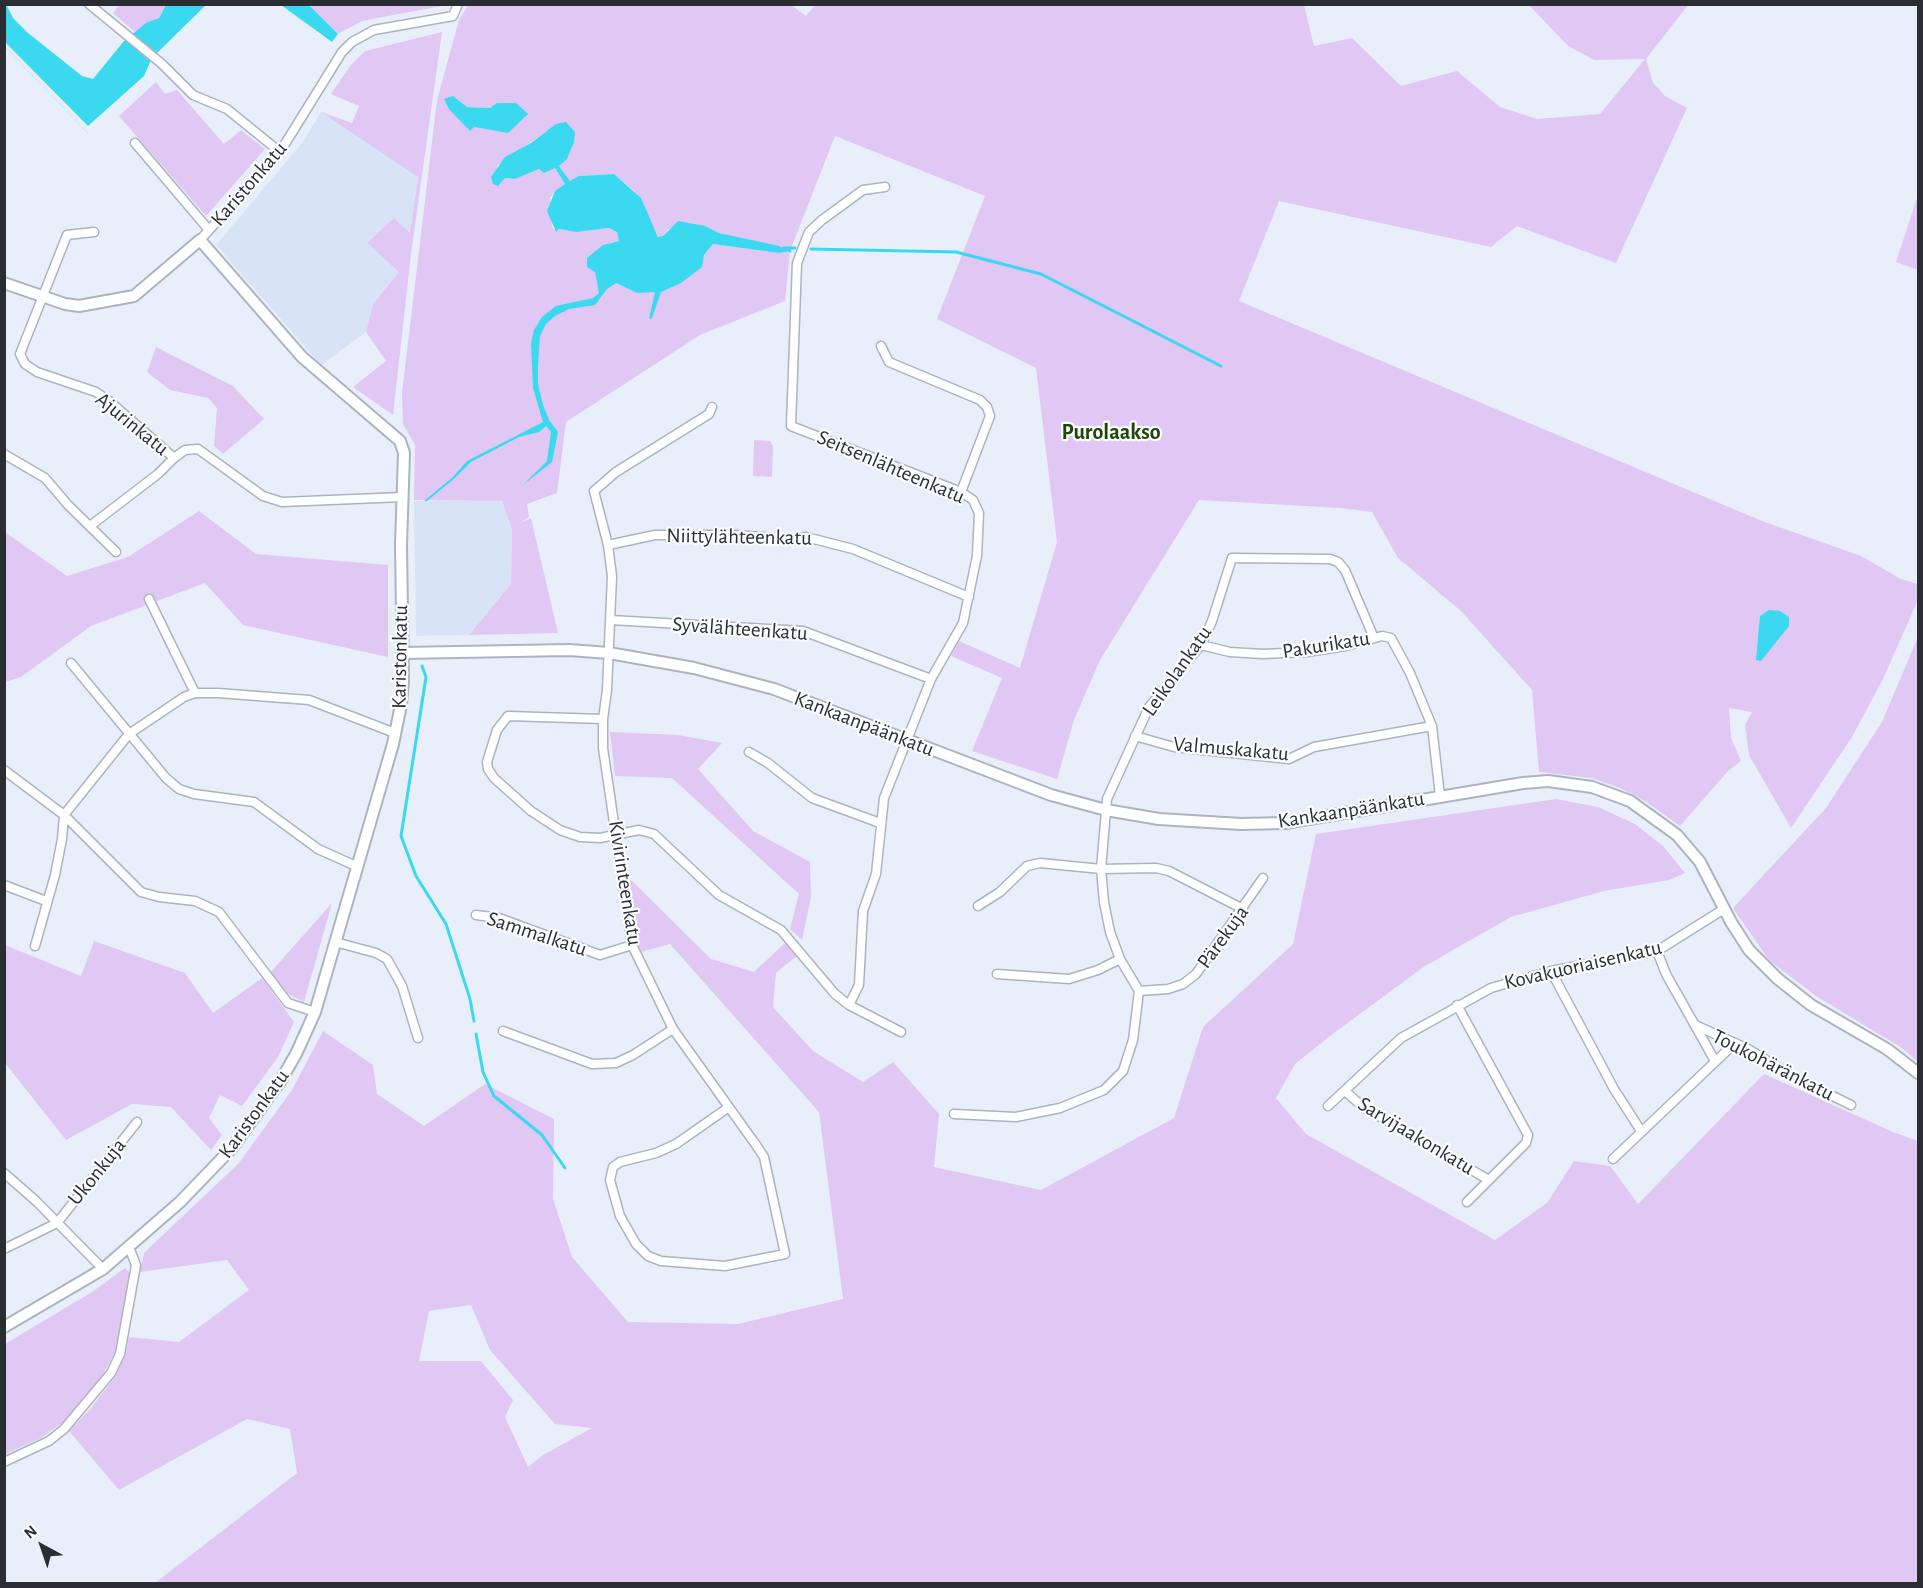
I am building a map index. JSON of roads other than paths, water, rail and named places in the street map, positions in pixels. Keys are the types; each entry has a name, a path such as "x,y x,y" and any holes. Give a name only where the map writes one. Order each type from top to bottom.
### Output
{"street":[{"path":"89,4 162,64 194,95 227,109 280,152"},
{"name":"Karistonkatu","path":"4,1327 103,1269 213,1171 281,1080 315,1012 401,705 404,453 400,441 302,357 200,240 280,152 342,52 352,42 383,28 453,16 458,4"},
{"path":"135,143 209,230"},
{"name":"Seitsenlähteenkatu","path":"849,1005 859,985 863,911 876,874 884,798 932,679 963,623 977,556 979,513 973,500 961,492 790,426 797,263 809,232 863,190 885,187"},
{"name":"Ajurinkatu","path":"94,232 67,235 20,354 25,364 37,372 96,392 108,400 174,458"},
{"path":"4,283 79,306 134,296 200,240"},
{"path":"881,346 889,362 980,400 987,407 990,416 961,492"},
{"name":"Kivirinteenkatu","path":"712,406 709,414 616,472 594,491 608,545 612,576 609,653 603,719 605,767 632,945 673,1029 729,1107 764,1157 785,1254 725,1266 661,1262 648,1256 636,1244 620,1216 610,1180 613,1167 620,1162 656,1153 676,1144 729,1107"},
{"path":"90,525 158,474 185,450 198,449 263,496 282,502 403,497"},
{"path":"4,454 45,478 116,552"},
{"name":"Niittylähteenkatu","path":"608,545 655,536 736,535 786,539 806,537 853,549 969,597"},
{"name":"Leikolankatu","path":"1139,991 1120,958 1110,932 1101,869 1106,810 1111,789 1149,707 1200,645 1212,621 1228,564 1238,556 1330,559 1338,562 1345,570 1374,638"},
{"path":"149,599 195,693"},
{"name":"Syvälähteenkatu","path":"611,620 803,631 932,679"},
{"name":"Pakurikatu","path":"1200,645 1230,652 1263,654 1307,652 1346,646 1382,636 1391,638 1396,644 1432,726 1440,796"},
{"name":"Kankaanpäänkatu","path":"402,652 530,650 609,653 694,668 774,689 1051,795 1106,810 1200,823 1285,823 1321,819 1440,796 1548,781 1592,787 1613,793 1649,812 1677,835 1700,862 1724,909 1749,950 1791,990 1887,1048 1918,1072"},
{"path":"71,663 166,778 179,789 254,802 318,849 356,866"},
{"path":"35,946 61,848 64,815 129,734 184,697 195,693 309,700 395,733"},
{"path":"603,719 508,717 497,730 487,762 488,769 494,778 531,811 560,830 580,837 639,830 654,834 718,895 781,930 835,994 849,1005 902,1032"},
{"name":"Valmuskakatu","path":"1135,736 1174,747 1289,759 1314,747 1432,726"},
{"path":"749,752 768,763 812,798 880,823"},
{"path":"4,770 64,815 141,892 195,901 219,912 288,1003 315,1012"},
{"path":"978,906 1000,892 1027,866 1040,863 1101,869 1156,868 1168,871 1243,909"},
{"name":"Pärekuja","path":"1139,991 1168,989 1183,984 1196,974 1263,878"},
{"path":"4,885 46,901"},
{"name":"Kovakuoriaisenkatu","path":"1328,1107 1401,1038 1457,1005 1498,985 1551,970 1657,951 1724,909"},
{"name":"Sammalkatu","path":"476,915 499,918 600,955 632,945"},
{"path":"335,942 376,953 387,959 402,986 418,1038"},
{"name":"Toukohäränkatu","path":"1657,951 1715,1061"},
{"path":"997,974 1069,980 1098,970 1120,958"},
{"path":"1551,970 1614,1089 1641,1131"},
{"path":"954,1114 1016,1117 1060,1108 1104,1090 1123,1071 1133,1040 1139,991"},
{"path":"1457,1005 1528,1135 1526,1143 1467,1202"},
{"name":"Toukohäränkatu","path":"1695,1025 1735,1043 1792,1076 1851,1105"},
{"path":"503,1031 592,1064 616,1063 633,1055 673,1029"},
{"path":"1613,1159 1735,1043"},
{"name":"Sarvijaakonkatu","path":"1345,1091 1363,1107 1489,1180"},
{"name":"Ukonkuja","path":"57,1222 137,1122"},
{"path":"4,1173 103,1269"},
{"path":"4,1249 57,1222"},
{"path":"4,1462 49,1441 64,1429 111,1373 120,1354 136,1265 129,1247"}],"water":[{"path":"6,4 13,18 28,33 82,76 93,79 124,41 146,23 159,18 166,5 206,5 152,58 144,76 88,126 88,133 5,47"},
{"path":"281,5 309,5 338,34 332,42"},
{"path":"453,96 467,107 490,108 497,103 516,103 528,114 508,133 474,127 470,131 449,109 444,99"},
{"path":"566,122 575,132 574,142 567,159 559,166 570,181 579,176 614,174 641,198 658,237 663,236 678,221 705,226 719,233 779,246 790,251 779,253 713,244 704,255 702,267 681,283 661,292 652,318 649,319 655,292 637,293 616,283 607,289 595,305 569,309 555,316 546,324 540,336 538,366 538,384 543,405 549,420 558,432 552,462 523,485 547,461 551,432 546,426 539,432 519,437 471,462 455,478 424,501 453,477 467,461 543,422 533,388 531,343 534,330 542,317 556,306 593,298 599,293 595,272 587,267 587,258 603,245 619,241 617,232 609,228 576,232 559,229 556,232 547,211 555,191 565,184 555,168 544,173 539,169 515,179 505,178 498,186 493,184 491,177 505,157 531,143 556,124"},
{"path":"1769,610 1780,611 1789,617 1789,626 1761,661 1756,660 1760,616"}],"waterway":[{"path":"790,251 784,248 795,248"},
{"path":"811,249 956,252 1041,274 1221,366"},
{"path":"422,666 426,677 401,836 416,876 446,924 470,999 474,1021"},
{"path":"476,1034 483,1072 494,1096 542,1135 565,1168"}],"district":[{"name":"Purolaakso","path":"1111,432"}]}
